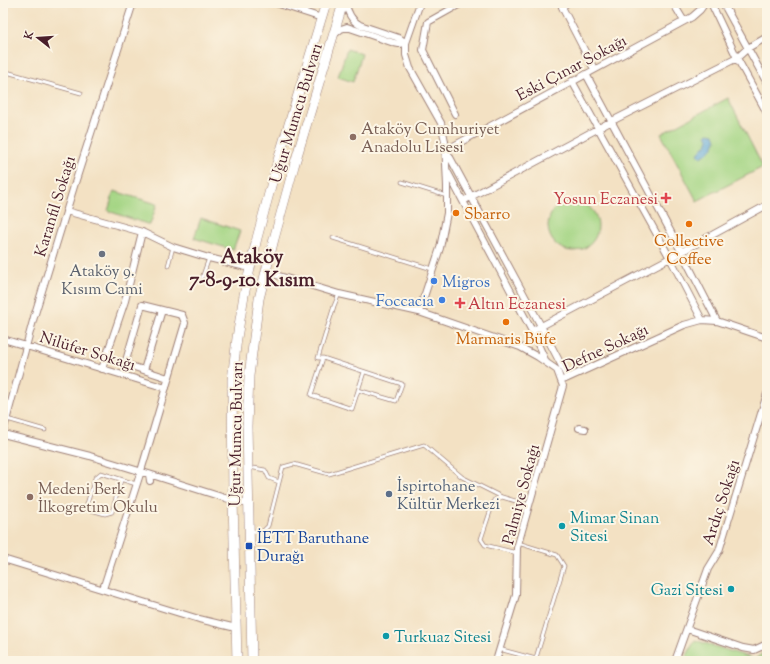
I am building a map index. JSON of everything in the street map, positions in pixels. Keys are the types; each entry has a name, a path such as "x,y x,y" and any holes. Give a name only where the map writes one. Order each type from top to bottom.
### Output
{"main road":[{"name":"Uğur Mumcu Bulvarı","path":"237,661 232,380 237,338 244,295 257,238 278,160 326,3"},
{"name":"Uğur Mumcu Bulvarı","path":"252,661 247,426 249,376 259,299 294,166 337,22 345,3"},
{"path":"322,18 337,22"},
{"path":"250,268 266,272"}],"street":[{"name":"Karanfil Sokağı","path":"3,433 26,345 66,211 133,3"},
{"path":"276,3 322,18"},
{"path":"345,3 353,20 360,25 399,38 406,43"},
{"path":"419,312 440,248 447,213 446,150 441,123 410,68 405,49 420,3"},
{"path":"455,114 423,50 428,22 462,3"},
{"path":"567,3 562,7 594,69"},
{"path":"673,3 684,21"},
{"name":"Eski Çınar Sokağı","path":"446,150 684,21 700,10 705,3"},
{"path":"711,3 737,58 767,113"},
{"path":"723,3 767,83"},
{"path":"334,35 341,28 347,28 394,43 406,43"},
{"path":"464,201 598,128 737,58 748,48 767,37"},
{"path":"586,74 717,321"},
{"path":"572,81 670,258 702,320"},
{"path":"446,150 542,326 568,378"},
{"path":"447,170 547,363"},
{"path":"532,332 767,205"},
{"path":"66,211 142,232 173,247 250,268"},
{"path":"102,369 125,301 142,232"},
{"name":"Defne Sokağı","path":"266,272 339,294 419,312 520,347 538,357 556,370 561,381 684,324 702,320 717,321 767,338"},
{"path":"103,589 137,484 185,323 182,315 142,305 125,364 168,378"},
{"path":"144,370 162,310"},
{"name":"Nilüfer Sokağı","path":"3,339 166,388"},
{"name":"Palmiye Sokağı","path":"496,661 516,595 518,542 563,386 561,381"},
{"name":"Ardıç Sokağı","path":"675,661 708,568 719,551 767,394"},
{"path":"3,433 90,456 248,504"},
{"path":"149,474 150,481"},
{"path":"3,559 199,619 236,628"},
{"path":"687,629 743,648 754,650 767,644"}],"lane":[{"path":"3,71 81,93"},
{"path":"402,182 447,196"},
{"path":"333,238 433,269"},
{"path":"168,266 173,247"},
{"path":"202,278 209,258"},
{"path":"339,294 318,358 323,358 402,384 396,401 358,390"},
{"path":"323,358 311,395 352,409 364,372"},
{"path":"7,419 45,430"},
{"path":"249,529 261,532 268,526 283,467 294,464 329,474 424,444 462,477 502,497 529,505"},
{"path":"254,468 264,470 269,478 279,482"},
{"path":"121,480 112,512 105,514 91,510 87,504 95,478 101,473 137,484"},
{"path":"502,497 494,500 481,539 485,545 517,553"},
{"path":"499,649 535,660 564,566 557,556 518,542"}],"green space":[{"path":"347,49 362,54 353,82 338,77"},
{"path":"728,98 763,167 697,201 661,134"},
{"path":"114,191 157,204 150,225 108,211"},
{"path":"573,201 582,203 593,212 598,226 596,235 587,246 573,251 564,249 553,240 548,226 550,217 559,206"},
{"path":"201,218 240,231 233,250 194,238"},
{"path":"695,640 755,659 767,650 767,661 684,661"}],"water":[{"path":"708,133 714,134 716,142 710,150 701,157 698,154 709,140 706,135"}],"place":[{"name":"Ataköy Cumhuriyet Anadolu Lisesi","path":"353,137"},
{"name":"Yosun Eczanesi","path":"666,198"},
{"name":"Sbarro","path":"456,213"},
{"name":"Collective Coffee","path":"689,224"},
{"name":"Ataköy 9. Kısım Cami","path":"102,254"},
{"name":"Migros","path":"434,281"},
{"name":"Foccacia","path":"442,300"},
{"name":"Altın Eczanesi","path":"460,303"},
{"name":"Marmaris Büfe","path":"506,322"},
{"name":"İspirtohane Kültür Merkezi","path":"389,494"},
{"name":"Medeni Berk İlkogretim Okulu","path":"30,497"},
{"name":"Mimar Sinan Sitesi","path":"562,526"},
{"name":"İETT Baruthane Durağı","path":"249,546"},
{"name":"Gazi Sitesi","path":"731,589"},
{"name":"Turkuaz Sitesi","path":"386,636"}],"district":[{"name":"Ataköy 7-8-9-10. Kısım","path":"252,268"}]}
